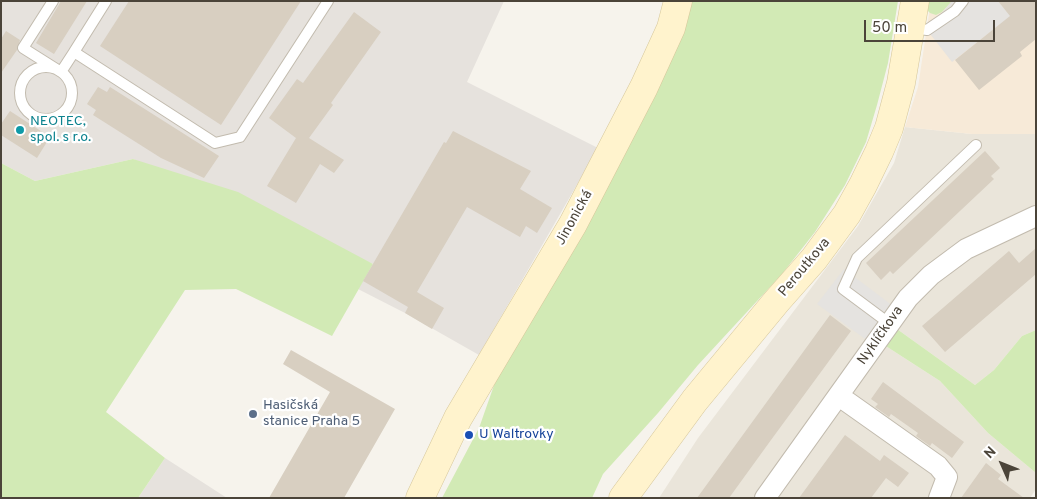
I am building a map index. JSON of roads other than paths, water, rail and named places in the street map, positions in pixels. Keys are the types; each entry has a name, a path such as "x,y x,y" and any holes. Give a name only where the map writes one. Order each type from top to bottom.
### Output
{"street":[{"name":"Jinonická","path":"420,498 453,426 578,216 644,87 671,28 678,1"},
{"name":"Peroutkova","path":"623,498 695,400 814,258 847,214 863,185 889,128 901,83 912,28 915,1"},
{"name":"Nyklíčkova","path":"765,498 908,298 931,275 966,249 1036,216"},
{"path":"839,396 938,466 946,477 939,498"},
{"name":"Jinonická","path":"401,498 429,452 453,426"}],"lane":[{"path":"53,1 23,48 61,72 67,78 72,94 66,110 52,119 35,117 23,106 20,97 23,81 36,69 53,68 61,72"},
{"path":"61,72 106,1"},
{"path":"74,52 215,144 240,137 328,1"},
{"path":"912,28 927,30 956,11 963,1"},
{"path":"890,324 843,289 857,258 976,145"}],"place":[{"name":"NEOTEC, spol. s r.o.","path":"20,130"},
{"name":"Hasičská stanice Praha 5","path":"253,414"},
{"name":"U Waltrovky","path":"469,435"}]}
